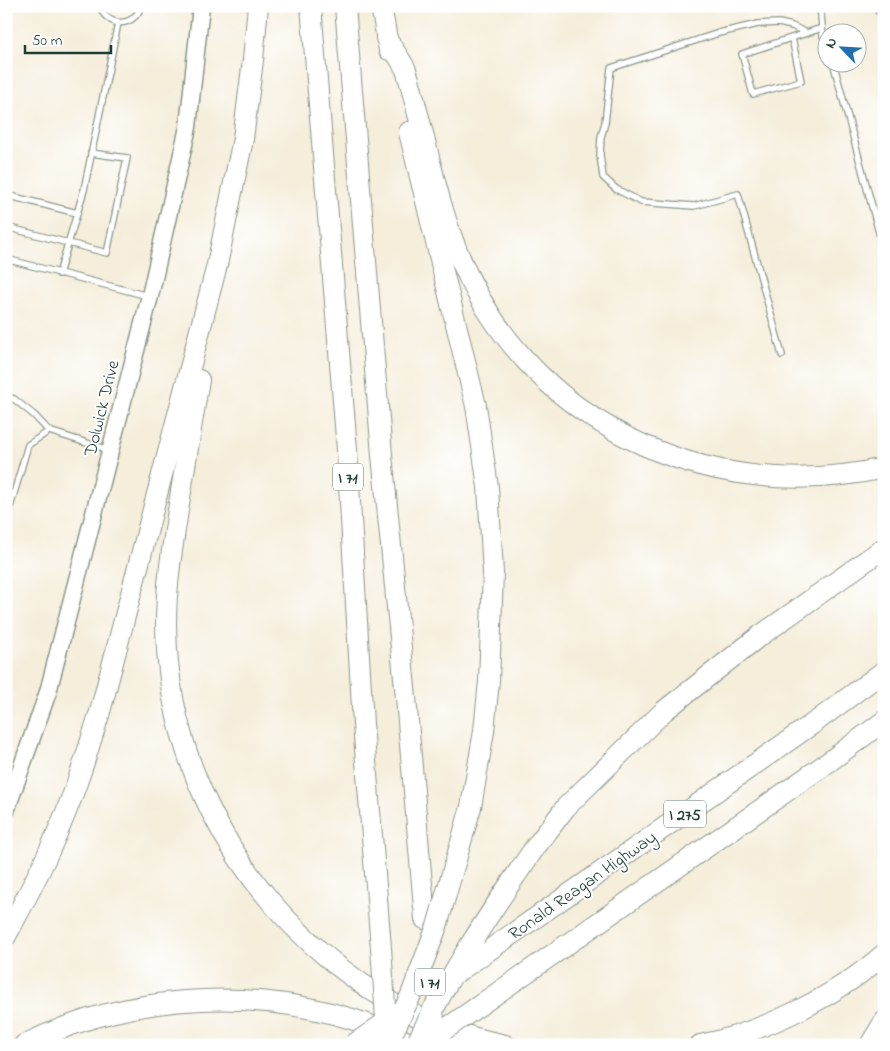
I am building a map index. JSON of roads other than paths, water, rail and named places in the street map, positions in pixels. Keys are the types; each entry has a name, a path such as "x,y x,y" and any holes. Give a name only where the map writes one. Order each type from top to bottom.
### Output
{"highway":[{"path":"258,6 253,60 242,138 218,265 166,590 169,673 177,720 201,793 225,839 258,888 308,942 378,995 412,1014 450,1030 505,1045"},
{"name":"I 71","path":"311,6 346,440 363,724 388,1045"},
{"name":"I 71","path":"345,6 381,446 406,689 436,1045"},
{"path":"381,6 386,38 476,406 488,487 493,573 489,681 484,731 471,807 437,926 411,995 388,1045"},
{"path":"386,38 406,69 447,223 469,278 506,338 562,396 623,436 655,451 714,469 758,477 810,478 837,477 884,468"},
{"path":"6,936 32,887 59,829 80,775 97,721 218,265"},
{"path":"24,1045 42,1036 85,1020 120,1010 168,1002 216,1000 253,1001 304,1008 383,1030 415,1045 451,974 495,905 566,807 664,711 757,638 884,548"},
{"name":"Ronald Reagan Highway","path":"353,1045 818,720 884,671"},
{"name":"I 275","path":"423,1045 830,761 884,721"},
{"path":"700,1045 750,1031 796,1012 842,986 884,954"},
{"path":"870,1045 884,1022"}],"main road":[{"name":"Dolwick Drive","path":"6,811 48,692 150,296 188,128 201,6"},
{"path":"881,6 884,9"}],"lane":[{"path":"100,6 105,17 118,23 132,20 137,15 141,6"},
{"path":"820,6 821,22"},
{"path":"59,274 77,213 91,154 118,23"},
{"path":"782,354 738,194 694,206 641,202 616,188 603,177 600,155 601,137 605,123 611,68 719,34 758,24 779,23 792,26 807,33"},
{"path":"792,38 801,81 753,94 742,54 818,29"},
{"path":"836,72 884,251"},
{"path":"6,228 107,253 127,158 91,154"},
{"path":"6,195 77,213"},
{"path":"6,259 150,296"},
{"path":"6,396 14,399 34,415 49,431 111,451"},
{"path":"6,521 28,445 49,431"}]}
